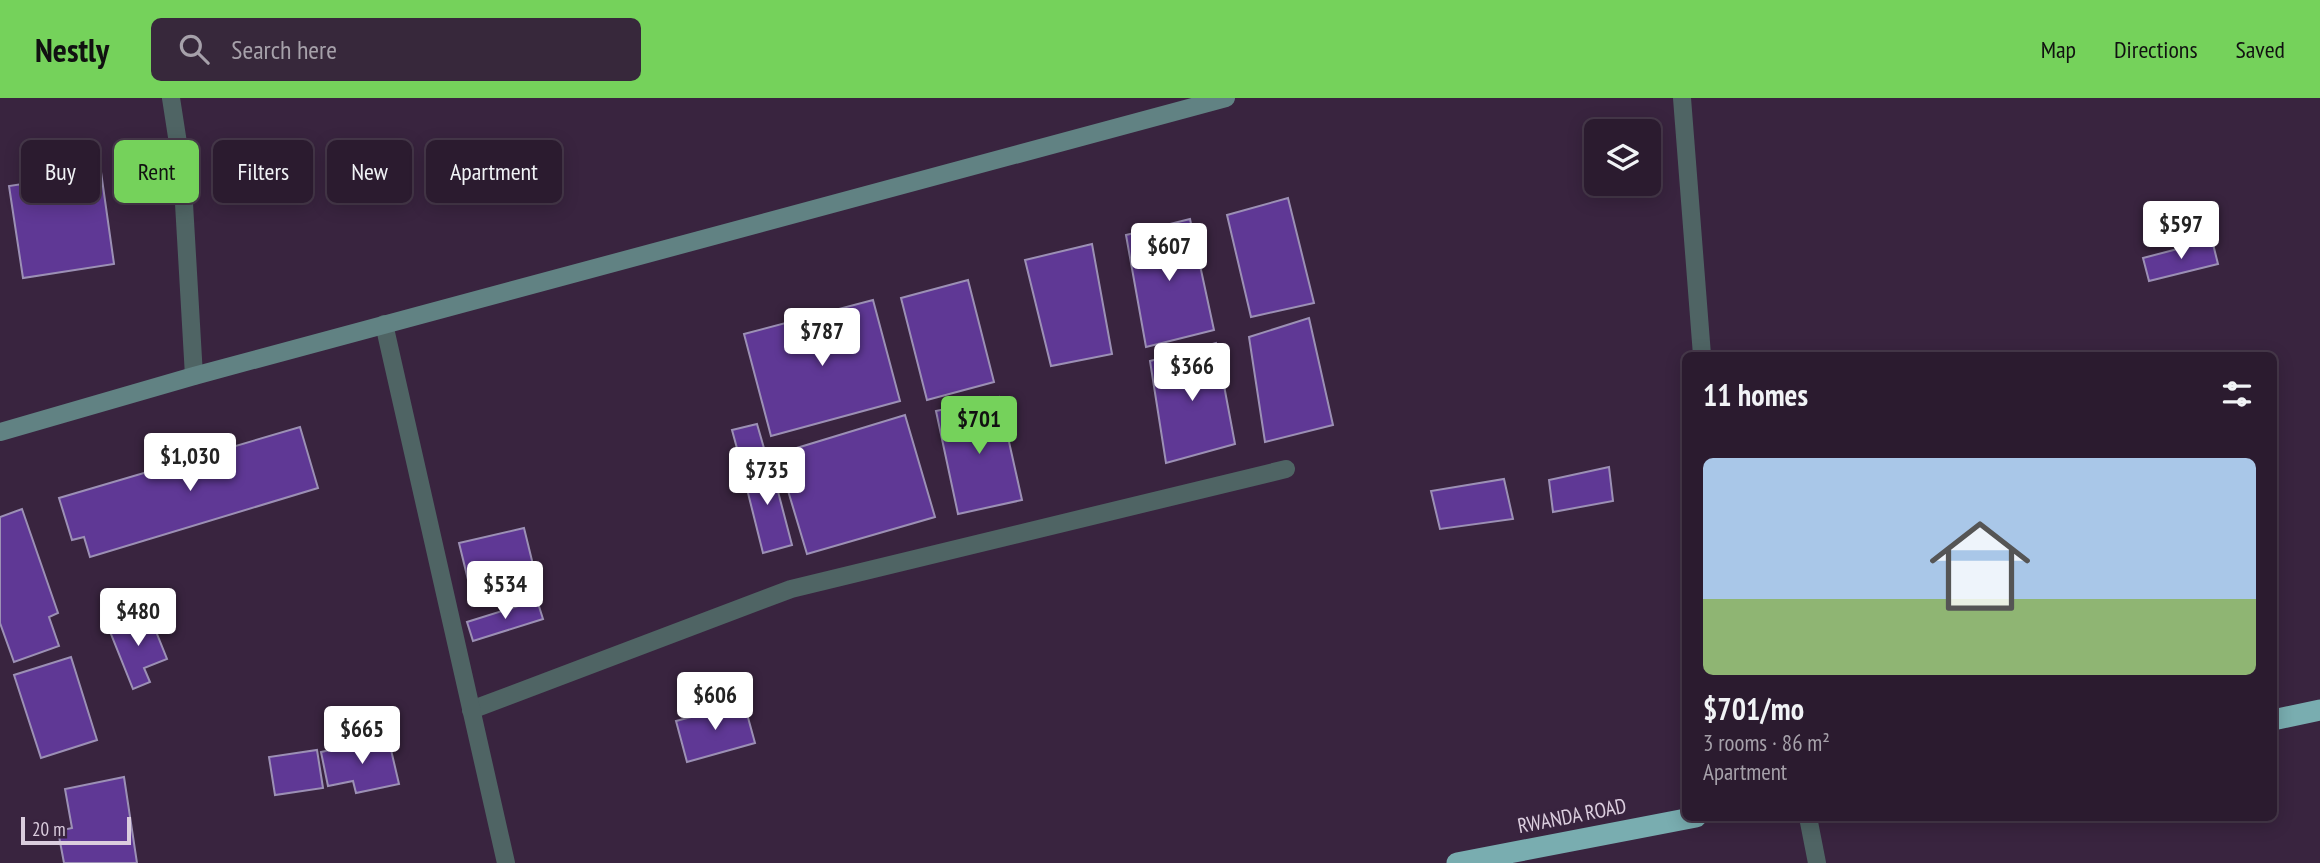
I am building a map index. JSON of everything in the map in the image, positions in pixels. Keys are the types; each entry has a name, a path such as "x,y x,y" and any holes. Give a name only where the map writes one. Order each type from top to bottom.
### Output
{"highway":[{"path":"2277,719 2320,710"},
{"name":"RWANDA ROAD","path":"1457,863 1682,820"}],"street":[{"path":"172,98 182,169 194,376"},
{"path":"0,432 384,324 1226,98"},
{"path":"1682,98 1702,352"},
{"path":"384,324 506,863"},
{"path":"471,710 792,589 1286,469"},
{"path":"1809,821 1817,863"}],"building":[{"path":"100,172 114,264 23,278 9,186 21,184 21,203 100,203"},
{"path":"1288,198 1314,303 1251,317 1227,215"},
{"path":"1190,219 1214,330 1146,347 1126,235"},
{"path":"2212,240 2218,264 2149,281 2143,258"},
{"path":"1092,244 1112,354 1051,366 1025,260"},
{"path":"968,280 994,382 927,400 901,298"},
{"path":"873,300 900,401 771,436 744,334"},
{"path":"1309,318 1333,425 1265,442 1249,337"},
{"path":"1216,343 1235,444 1166,463 1150,361"},
{"path":"999,397 1022,500 958,514 936,411"},
{"path":"905,415 935,517 807,554 777,454"},
{"path":"757,424 766,455 741,463 732,430"},
{"path":"300,427 318,488 90,557 84,537 72,540 59,498"},
{"path":"770,461 792,545 763,553 742,469"},
{"path":"1609,467 1613,501 1553,512 1549,480"},
{"path":"1504,479 1513,519 1440,529 1431,491"},
{"path":"22,509 58,613 49,617 59,646 14,662 0,623 0,517"},
{"path":"524,528 537,581 472,596 459,543"},
{"path":"537,600 543,619 473,641 467,622"},
{"path":"149,614 167,659 144,668 150,682 133,689 109,629"},
{"path":"71,657 97,740 41,758 14,675"},
{"path":"744,703 755,743 687,762 676,721"},
{"path":"388,737 399,784 356,793 353,781 328,786 321,752"},
{"path":"317,750 323,788 275,795 269,757"},
{"path":"124,777 137,863 64,863 58,831 72,828 65,789"}]}
